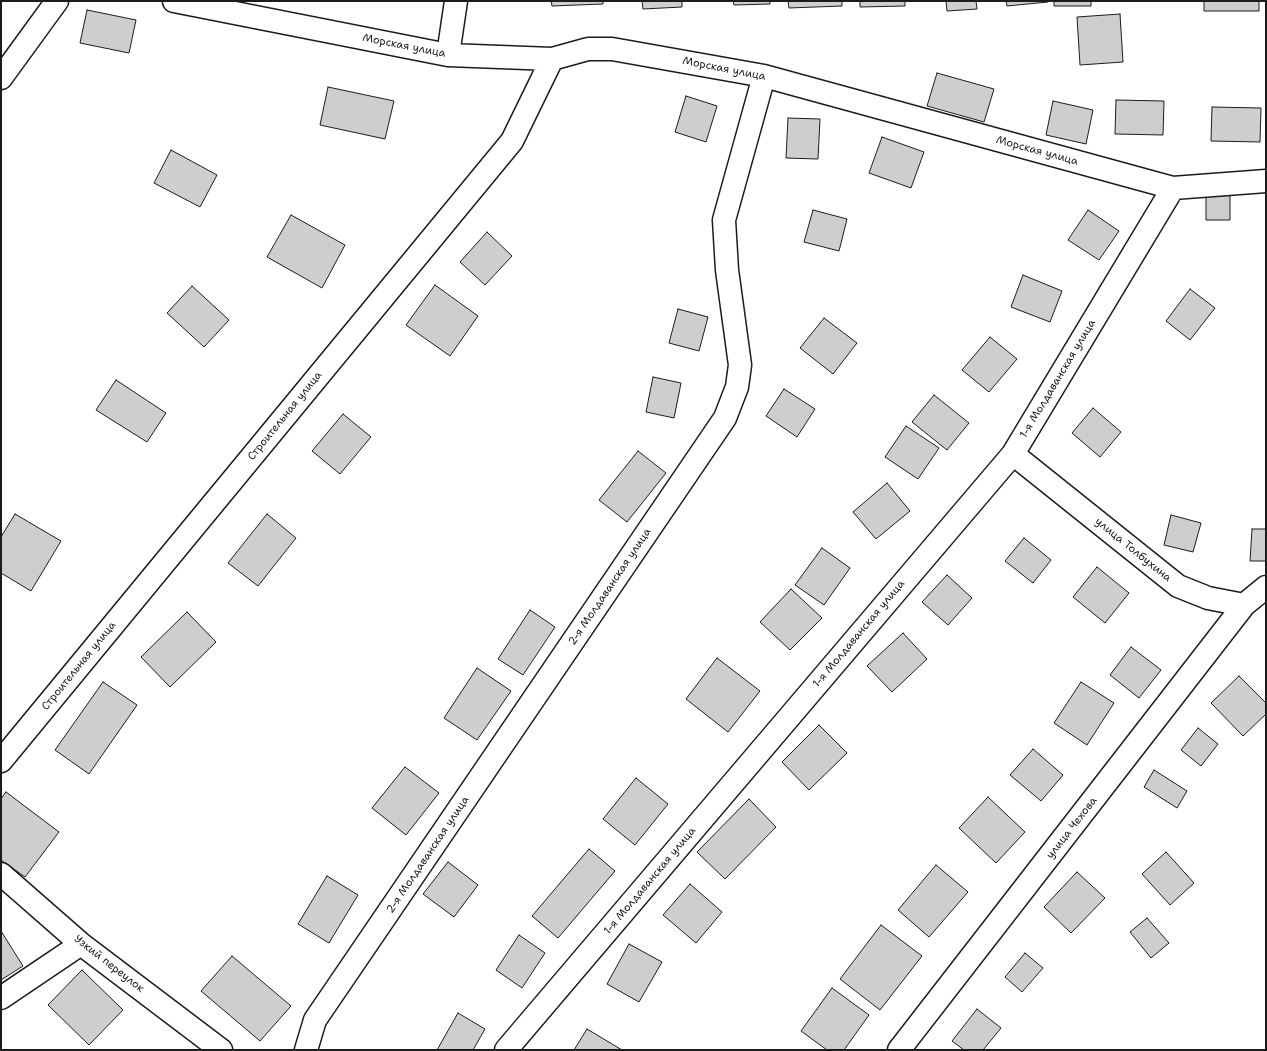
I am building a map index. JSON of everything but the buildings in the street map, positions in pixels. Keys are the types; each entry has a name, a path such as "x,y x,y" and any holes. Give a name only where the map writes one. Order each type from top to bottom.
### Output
{"street":[{"path":"1,78 57,1"},
{"path":"448,55 456,1"},
{"name":"Морская улица","path":"183,2 448,55 552,59 588,49 612,48 764,76 1173,188 1266,181"},
{"name":"Строительная улица","path":"1,761 512,141 552,59"},
{"name":"2-я Молдаванская улица","path":"306,1050 315,1020 725,418 737,387 740,365 727,270 724,220 764,76"},
{"name":"1-я Молдаванская улица","path":"506,1050 1012,454 1173,188"},
{"name":"улица Толбухина","path":"1012,454 1178,586 1208,598 1244,605"},
{"path":"1244,605 1266,587"},
{"name":"улица Чехова","path":"899,1050 1244,605"},
{"name":"Узкий переулок","path":"1,874 81,944 221,1050"},
{"path":"1,998 81,944"}]}
